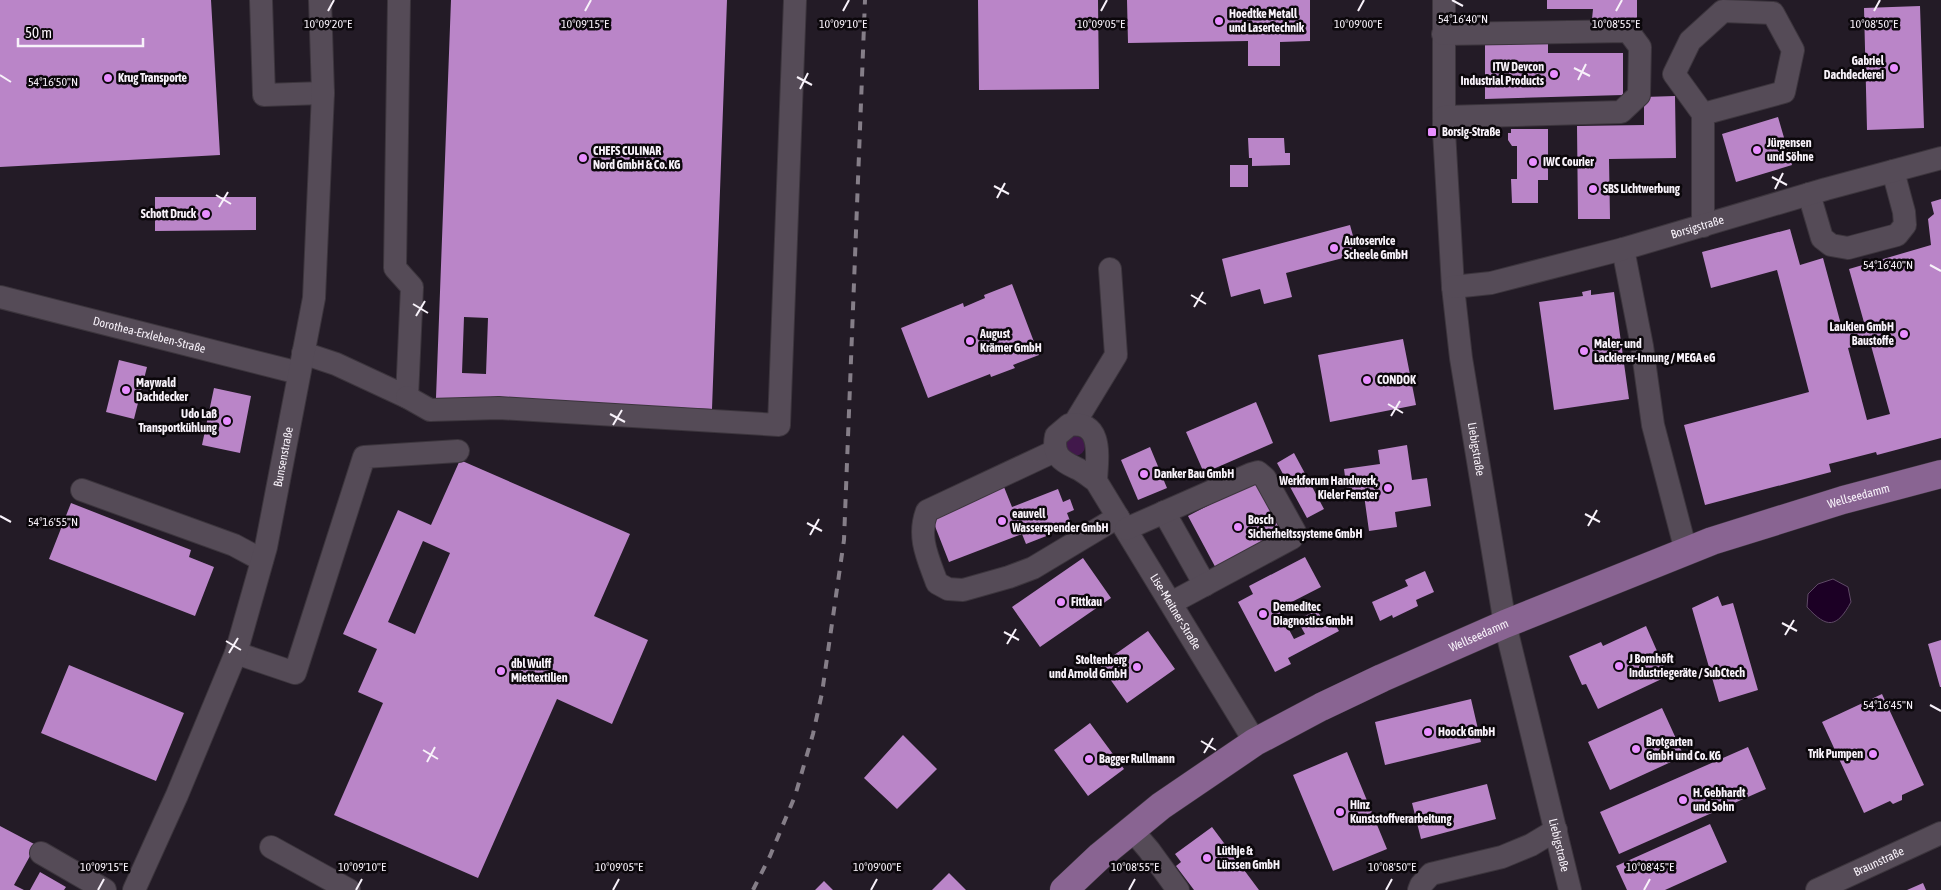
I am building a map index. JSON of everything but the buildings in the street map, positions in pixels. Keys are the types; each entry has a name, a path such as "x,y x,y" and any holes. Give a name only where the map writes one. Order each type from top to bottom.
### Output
{"main road":[{"name":"Wellseedamm","path":"1064,890 1100,856 1161,806 1255,742 1321,707 1382,678 1505,624 1686,551 1843,500 1941,474"}],"street":[{"path":"261,0 264,95 323,93"},
{"name":"Bunsenstraße","path":"134,890 177,795 236,654 262,560 314,298 323,93 320,0"},
{"path":"399,0 395,268 412,288 407,396"},
{"name":"Dorothea-Erxleben-Straße","path":"0,297 301,363 336,364 407,396 430,410 499,408 779,425 795,0"},
{"name":"Liebigstraße","path":"1444,0 1444,117 1454,287 1461,358 1505,624 1570,890"},
{"path":"1703,114 1784,92 1793,50 1773,14 1723,11 1690,41 1674,74 1703,114 1704,226"},
{"path":"1443,34 1628,31 1640,47 1639,95 1621,112 1444,117"},
{"name":"Borsigstraße","path":"1454,287 1491,283 1704,226 1809,194 1941,158"},
{"path":"1809,194 1822,238 1831,245 1848,248 1897,235 1905,226 1904,212 1893,171"},
{"path":"1623,248 1642,346 1653,425 1686,551"},
{"path":"1074,424 1116,355 1110,270"},
{"path":"1096,481 1097,441 1092,431 1084,425 1074,424 1069,425 1056,436 1055,451 927,511 923,523 924,545 936,583 948,589 963,590 1009,577 1033,568 1122,523 1164,512 1258,472 1266,478 1295,532 1292,538 1171,603"},
{"path":"236,654 296,673 364,457 458,450"},
{"name":"Lise-Meitner-Straße","path":"1055,451 1060,460 1078,468 1096,481 1255,742"},
{"path":"82,490 234,545 262,560"},
{"path":"1164,512 1205,585"},
{"path":"1132,830 1178,890"},
{"path":"1419,890 1431,874 1502,857 1531,845 1556,830"},
{"name":"Braunstraße","path":"1817,890 1941,833"},
{"path":"271,847 349,890"},
{"path":"41,853 105,890"}],"shaded area":[{"path":"1075,436 1082,439 1085,446 1082,453 1075,456 1068,453 1065,446 1068,439"},
{"path":"1833,579 1848,587 1851,602 1846,611 1836,621 1826,622 1807,607 1808,594 1818,584"}],"railway":[{"path":"753,890 770,856 795,796 813,734 822,693 844,540 865,0"}],"place":[{"name":"Hoedtke Metall und Lasertechnik","path":"1219,21"},
{"name":"Gabriel Dachdeckerei","path":"1894,68"},
{"name":"ITW Devcon Industrial Products","path":"1554,74"},
{"name":"Krug Transporte","path":"108,78"},
{"name":"Borsig-Straße","path":"1432,132"},
{"name":"Jürgensen und Söhne","path":"1757,150"},
{"name":"CHEFS CULINAR Nord GmbH & Co. KG","path":"583,158"},
{"name":"IWC Courier","path":"1533,162"},
{"name":"SBS Lichtwerbung","path":"1593,189"},
{"name":"Schott Druck","path":"206,214"},
{"name":"Autoservice Scheele GmbH","path":"1334,248"},
{"name":"Laukien GmbH Baustoffe","path":"1904,334"},
{"name":"August Krämer GmbH","path":"970,341"},
{"name":"Maler- und Lackierer-Innung / MEGA eG","path":"1584,351"},
{"name":"CONDOK","path":"1367,380"},
{"name":"Maywald Dachdecker","path":"126,390"},
{"name":"Udo Laß Transportkühlung","path":"227,421"},
{"name":"Danker Bau GmbH","path":"1144,474"},
{"name":"Werkforum Handwerk, Kieler Fenster","path":"1388,488"},
{"name":"eauvell Wasserspender GmbH","path":"1002,521"},
{"name":"Bosch Sicherheitssysteme GmbH","path":"1238,527"},
{"name":"Fittkau","path":"1061,602"},
{"name":"Demeditec Diagnostics GmbH","path":"1263,614"},
{"name":"J Bornhöft Industriegeräte / SubCtech","path":"1619,666"},
{"name":"Stoltenberg und Arnold GmbH","path":"1137,667"},
{"name":"dbl Wulff Miettextilien","path":"501,671"},
{"name":"Hoock GmbH","path":"1428,732"},
{"name":"Brotgarten GmbH und Co. KG","path":"1636,749"},
{"name":"Trik Pumpen","path":"1873,754"},
{"name":"Bagger Rullmann","path":"1089,759"},
{"name":"H. Gebhardt und Sohn","path":"1683,800"},
{"name":"Hinz Kunststoffverarbeitung","path":"1340,812"},
{"name":"Lüthje & Lürssen GmbH","path":"1207,858"}]}
